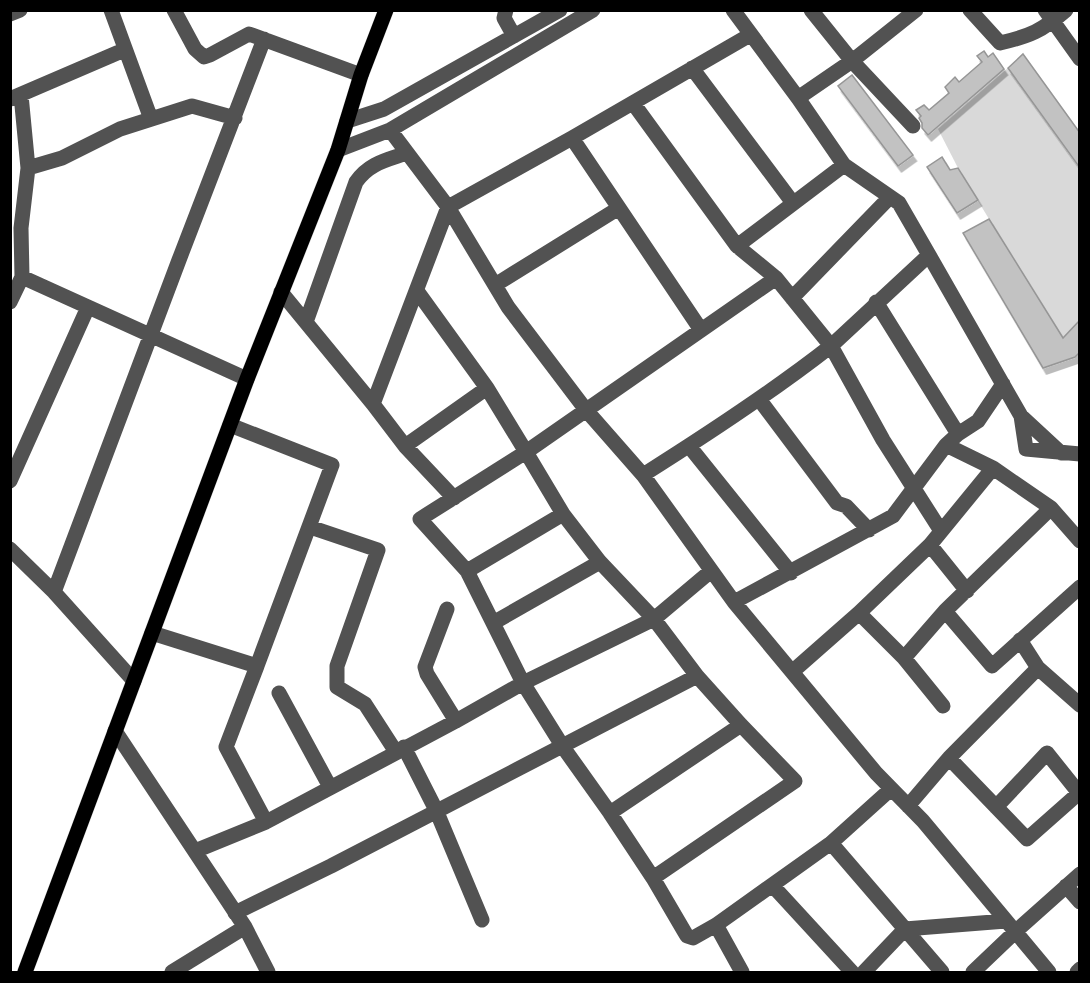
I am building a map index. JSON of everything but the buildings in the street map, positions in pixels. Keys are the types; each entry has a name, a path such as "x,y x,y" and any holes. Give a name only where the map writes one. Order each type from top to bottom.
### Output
{"main road":[{"path":"25,972 230,424 338,150 361,75 386,10"}],"street":[{"path":"10,14 20,10"},
{"path":"111,10 151,119"},
{"path":"174,10 195,49 204,57 249,34 361,75"},
{"path":"506,10 504,18 513,36"},
{"path":"347,121 384,109 560,10"},
{"path":"338,150 390,130 593,10"},
{"path":"733,10 844,165 898,203 1021,416 1060,453"},
{"path":"798,98 852,61 916,10"},
{"path":"970,10 1000,43 1028,36 1049,16 1066,10"},
{"path":"815,12 852,61 913,126"},
{"path":"1049,16 1080,59"},
{"path":"373,404 448,207 750,35"},
{"path":"54,592 264,39"},
{"path":"10,302 22,277 21,228 28,168 16,97 124,50"},
{"path":"692,68 793,203"},
{"path":"633,103 737,246 776,278 831,346 883,440 941,531"},
{"path":"28,168 62,158 120,129 192,106 235,118"},
{"path":"390,130 448,207 508,307 586,410 643,475 734,602 876,773 908,806 1049,972"},
{"path":"572,138 702,330"},
{"path":"306,322 356,182 364,171 374,164 407,153"},
{"path":"737,246 844,165"},
{"path":"792,298 890,197"},
{"path":"495,285 619,208"},
{"path":"643,475 759,399 831,346 929,255"},
{"path":"22,277 247,380"},
{"path":"776,278 526,453 420,519 467,571 523,683 563,747 653,878 687,936 693,938 716,925 831,843 891,789"},
{"path":"417,291 486,388 563,514 600,562 654,619 697,675 741,725 795,781 653,878"},
{"path":"281,292 405,446 454,498"},
{"path":"876,302 958,434"},
{"path":"10,481 88,307"},
{"path":"734,602 893,516 946,445 978,421 1003,384"},
{"path":"405,446 486,388"},
{"path":"759,399 837,502 846,506 869,530"},
{"path":"1021,416 1026,449 1080,454"},
{"path":"230,424 332,465 226,747 266,822"},
{"path":"946,445 993,468 1051,508 1080,541"},
{"path":"689,446 791,573"},
{"path":"792,672 859,613 930,545 993,468"},
{"path":"904,658 945,611 1051,508"},
{"path":"467,571 563,514"},
{"path":"310,526 378,550 337,666 337,687 365,704 400,750 436,810 482,920"},
{"path":"930,545 967,591"},
{"path":"10,549 54,592 134,681"},
{"path":"493,623 600,562"},
{"path":"195,851 266,822 523,683 654,619 711,571"},
{"path":"945,611 992,666 1080,587"},
{"path":"447,609 425,667 456,721"},
{"path":"859,613 904,658 943,706"},
{"path":"152,633 257,666"},
{"path":"1020,640 1038,668 1080,705"},
{"path":"908,806 949,758 1038,668"},
{"path":"235,913 563,747 697,675"},
{"path":"279,693 330,788"},
{"path":"610,813 741,725"},
{"path":"115,731 244,927 268,972"},
{"path":"949,758 996,807 1027,839 1079,794 1047,753 996,807"},
{"path":"831,843 942,972"},
{"path":"974,972 1010,926 1080,874"},
{"path":"772,885 852,972"},
{"path":"1066,886 1080,902"},
{"path":"716,925 742,972"},
{"path":"864,972 905,929 1010,926"},
{"path":"182,970 244,927"}],"shaded area":[{"path":"1008,68 1079,168 1079,320 1062,339 958,168 938,129"}]}
